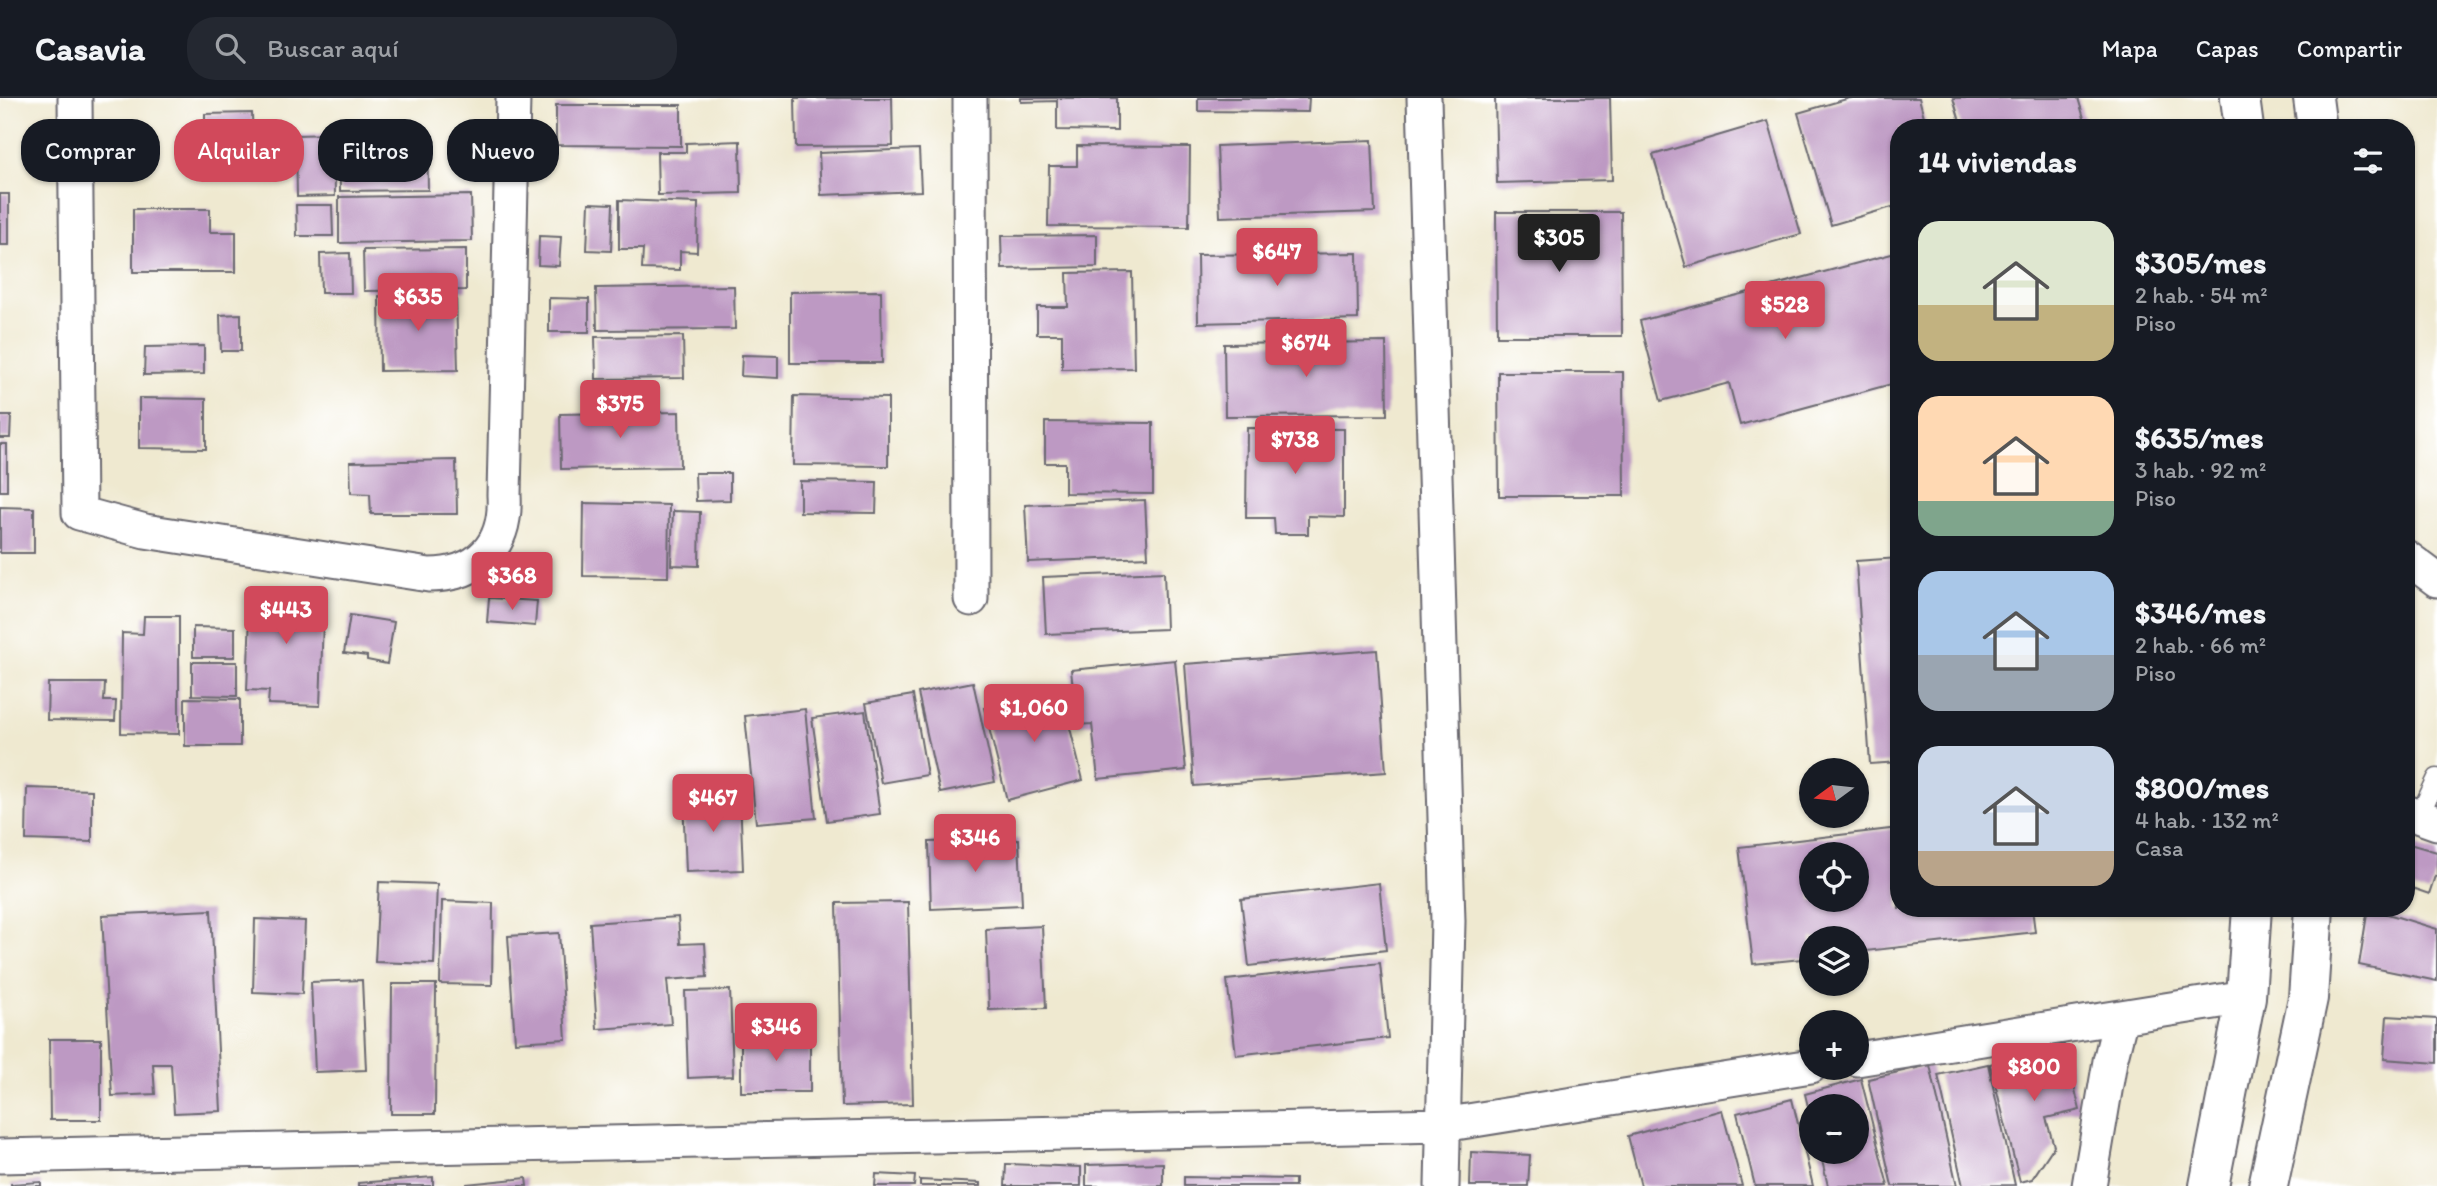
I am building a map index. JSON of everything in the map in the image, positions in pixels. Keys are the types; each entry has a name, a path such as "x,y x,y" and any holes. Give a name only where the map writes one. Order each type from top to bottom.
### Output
{"main road":[{"path":"2240,98 2243,119"},
{"path":"2313,98 2316,119"},
{"path":"2210,1186 2246,997 2251,917"},
{"path":"2268,1186 2308,998 2313,917"}],"street":[{"path":"75,98 79,513 145,531 429,575 447,575 480,561 501,531 505,513 513,98"},
{"path":"970,98 971,600"},
{"path":"1424,98 1448,921 1442,1186"},
{"path":"2415,564 2437,580"},
{"path":"1869,1057 2246,997"},
{"path":"2089,1186 2110,1061 2121,1017"},
{"path":"0,1156 1443,1125 1799,1068"}],"lane":[{"path":"2421,817 2437,778"}],"building":[{"path":"795,98 892,98 893,146 796,147"},
{"path":"1021,98 1117,98 1117,131 1057,130 1057,101 1021,102"},
{"path":"1198,98 1309,98 1308,112 1198,111"},
{"path":"1495,98 1610,98 1612,180 1497,183"},
{"path":"1850,98 1919,98 1925,119 1890,119 1890,208 1831,225 1798,113"},
{"path":"1953,98 2078,98 2084,119 1959,119"},
{"path":"556,105 681,105 681,146 559,145 559,119 556,119"},
{"path":"252,113 252,119 205,119 205,114"},
{"path":"1768,121 1801,234 1686,267 1653,155"},
{"path":"318,134 318,182 335,182 335,196 297,197 297,182 304,182 304,135"},
{"path":"1372,140 1375,212 1220,217 1217,146"},
{"path":"740,141 741,193 658,195 657,152 686,152 686,143"},
{"path":"1077,146 1190,147 1189,227 1048,226 1049,166 1077,166"},
{"path":"919,149 921,191 821,195 819,153"},
{"path":"340,182 428,182 428,190 340,191"},
{"path":"0,194 9,194 9,245 0,245"},
{"path":"471,195 472,241 339,243 339,197"},
{"path":"619,200 698,203 697,252 680,251 680,270 642,269 643,249 619,249"},
{"path":"589,203 613,204 611,251 587,250"},
{"path":"296,205 332,205 333,236 297,236"},
{"path":"133,209 210,209 210,232 236,232 236,272 133,272"},
{"path":"1496,212 1621,212 1622,336 1497,336"},
{"path":"1097,235 1097,267 1002,269 1001,236"},
{"path":"539,236 561,237 559,266 538,265"},
{"path":"466,249 466,290 364,291 363,250"},
{"path":"350,253 351,293 321,293 320,254"},
{"path":"1357,253 1358,319 1198,323 1197,255"},
{"path":"1890,254 1890,384 1740,425 1729,383 1661,401 1640,321"},
{"path":"1132,272 1134,368 1062,369 1062,334 1037,334 1037,307 1068,307 1067,273"},
{"path":"734,286 735,329 597,330 596,288"},
{"path":"881,291 882,363 790,363 790,292"},
{"path":"456,295 458,370 380,371 379,296"},
{"path":"549,298 589,299 589,332 549,332"},
{"path":"241,314 241,351 221,351 220,315"},
{"path":"683,336 684,378 596,379 595,337"},
{"path":"1386,342 1387,415 1225,416 1224,344"},
{"path":"204,346 204,374 144,375 145,347"},
{"path":"742,355 778,356 778,378 741,376"},
{"path":"1498,372 1623,372 1624,496 1499,496"},
{"path":"794,396 888,398 888,466 793,465"},
{"path":"139,398 206,399 206,449 139,448"},
{"path":"679,412 680,467 561,469 560,414"},
{"path":"0,416 11,416 10,438 0,438"},
{"path":"1045,422 1153,423 1153,494 1065,493 1065,463 1045,463"},
{"path":"1247,428 1344,429 1344,517 1308,516 1308,534 1275,534 1274,518 1246,518"},
{"path":"0,444 7,444 7,491 0,491"},
{"path":"456,460 457,514 371,514 370,494 351,493 350,462"},
{"path":"695,473 730,473 730,500 696,501"},
{"path":"800,481 877,482 876,513 800,512"},
{"path":"1145,500 1148,557 1028,562 1025,505"},
{"path":"584,503 669,505 668,577 583,576"},
{"path":"0,507 34,508 34,553 0,553"},
{"path":"673,511 700,512 699,566 671,565"},
{"path":"1890,559 1890,763 1870,764 1856,561"},
{"path":"1164,572 1166,629 1046,634 1043,577"},
{"path":"251,590 324,591 320,706 268,704 269,691 247,690"},
{"path":"489,598 537,601 535,626 487,622"},
{"path":"350,615 394,622 387,664 367,660 367,656 344,653"},
{"path":"144,616 179,616 179,734 121,733 122,633 143,634"},
{"path":"193,627 235,628 235,657 193,657"},
{"path":"1377,650 1386,772 1194,786 1185,664"},
{"path":"1175,660 1186,770 1098,779 1092,724 1077,725 1071,670"},
{"path":"192,662 237,662 237,696 192,695"},
{"path":"973,682 995,782 940,793 918,693"},
{"path":"48,683 105,683 104,701 116,701 115,721 47,720"},
{"path":"1060,688 1083,780 1007,800 984,708"},
{"path":"913,695 927,775 881,783 866,703"},
{"path":"185,698 240,699 240,746 185,746"},
{"path":"805,709 816,818 756,823 745,716"},
{"path":"865,711 880,814 827,821 812,718"},
{"path":"27,788 92,790 92,842 26,840"},
{"path":"740,796 743,870 686,872 683,798"},
{"path":"1890,829 1890,917 2033,917 2035,932 1869,951 1869,926 1799,926 1799,959 1753,964 1739,847"},
{"path":"1019,839 1022,905 931,909 929,842"},
{"path":"2415,846 2437,852 2437,877 2435,876 2429,894 2415,889"},
{"path":"379,882 437,884 434,964 375,962"},
{"path":"1379,883 1386,950 1249,966 1241,899"},
{"path":"442,901 493,903 492,985 440,984"},
{"path":"908,902 913,1104 842,1106 837,903"},
{"path":"211,910 221,1111 174,1113 171,1064 153,1064 155,1094 112,1096 102,915"},
{"path":"678,917 680,944 705,943 707,977 667,980 671,1024 597,1029 590,923"},
{"path":"2367,917 2398,917 2437,929 2437,981 2359,965"},
{"path":"255,919 305,921 302,994 253,992"},
{"path":"1042,926 1046,1008 989,1010 986,929"},
{"path":"559,933 566,1039 515,1042 508,936"},
{"path":"1380,963 1388,1038 1236,1055 1227,980"},
{"path":"362,980 366,1070 315,1072 311,982"},
{"path":"392,984 436,984 435,1114 391,1114"},
{"path":"730,990 733,1076 688,1078 685,991"},
{"path":"2387,1016 2437,1019 2437,1063 2384,1059"},
{"path":"741,1033 810,1033 810,1092 741,1092"},
{"path":"49,1039 101,1039 101,1120 50,1120"},
{"path":"2064,1045 2080,1110 2046,1118 2054,1146 2032,1179 2020,1182 1990,1064"},
{"path":"1988,1064 2015,1185 1963,1186 1938,1075"},
{"path":"1930,1065 1957,1186 1892,1186 1869,1079"},
{"path":"1861,1080 1865,1094 1805,1094"},
{"path":"1792,1099 1799,1128 1799,1164 1808,1164 1813,1186 1755,1186 1737,1113"},
{"path":"1722,1110 1742,1186 1641,1186 1628,1136"},
{"path":"1869,1111 1888,1186 1828,1186 1823,1164 1869,1164"},
{"path":"1471,1152 1530,1155 1528,1186 1470,1186"},
{"path":"1163,1163 1163,1186 1086,1186 1086,1165"},
{"path":"1006,1164 1081,1167 1081,1186 1005,1186"},
{"path":"876,1174 915,1176 914,1186 875,1186"},
{"path":"433,1177 433,1186 358,1186 358,1183"},
{"path":"1184,1177 1295,1179 1295,1186 1184,1186"},
{"path":"526,1178 527,1186 467,1186 467,1184"},
{"path":"920,1180 980,1183 980,1186 920,1186"},
{"path":"41,1182 41,1186 11,1186 11,1184"}]}
